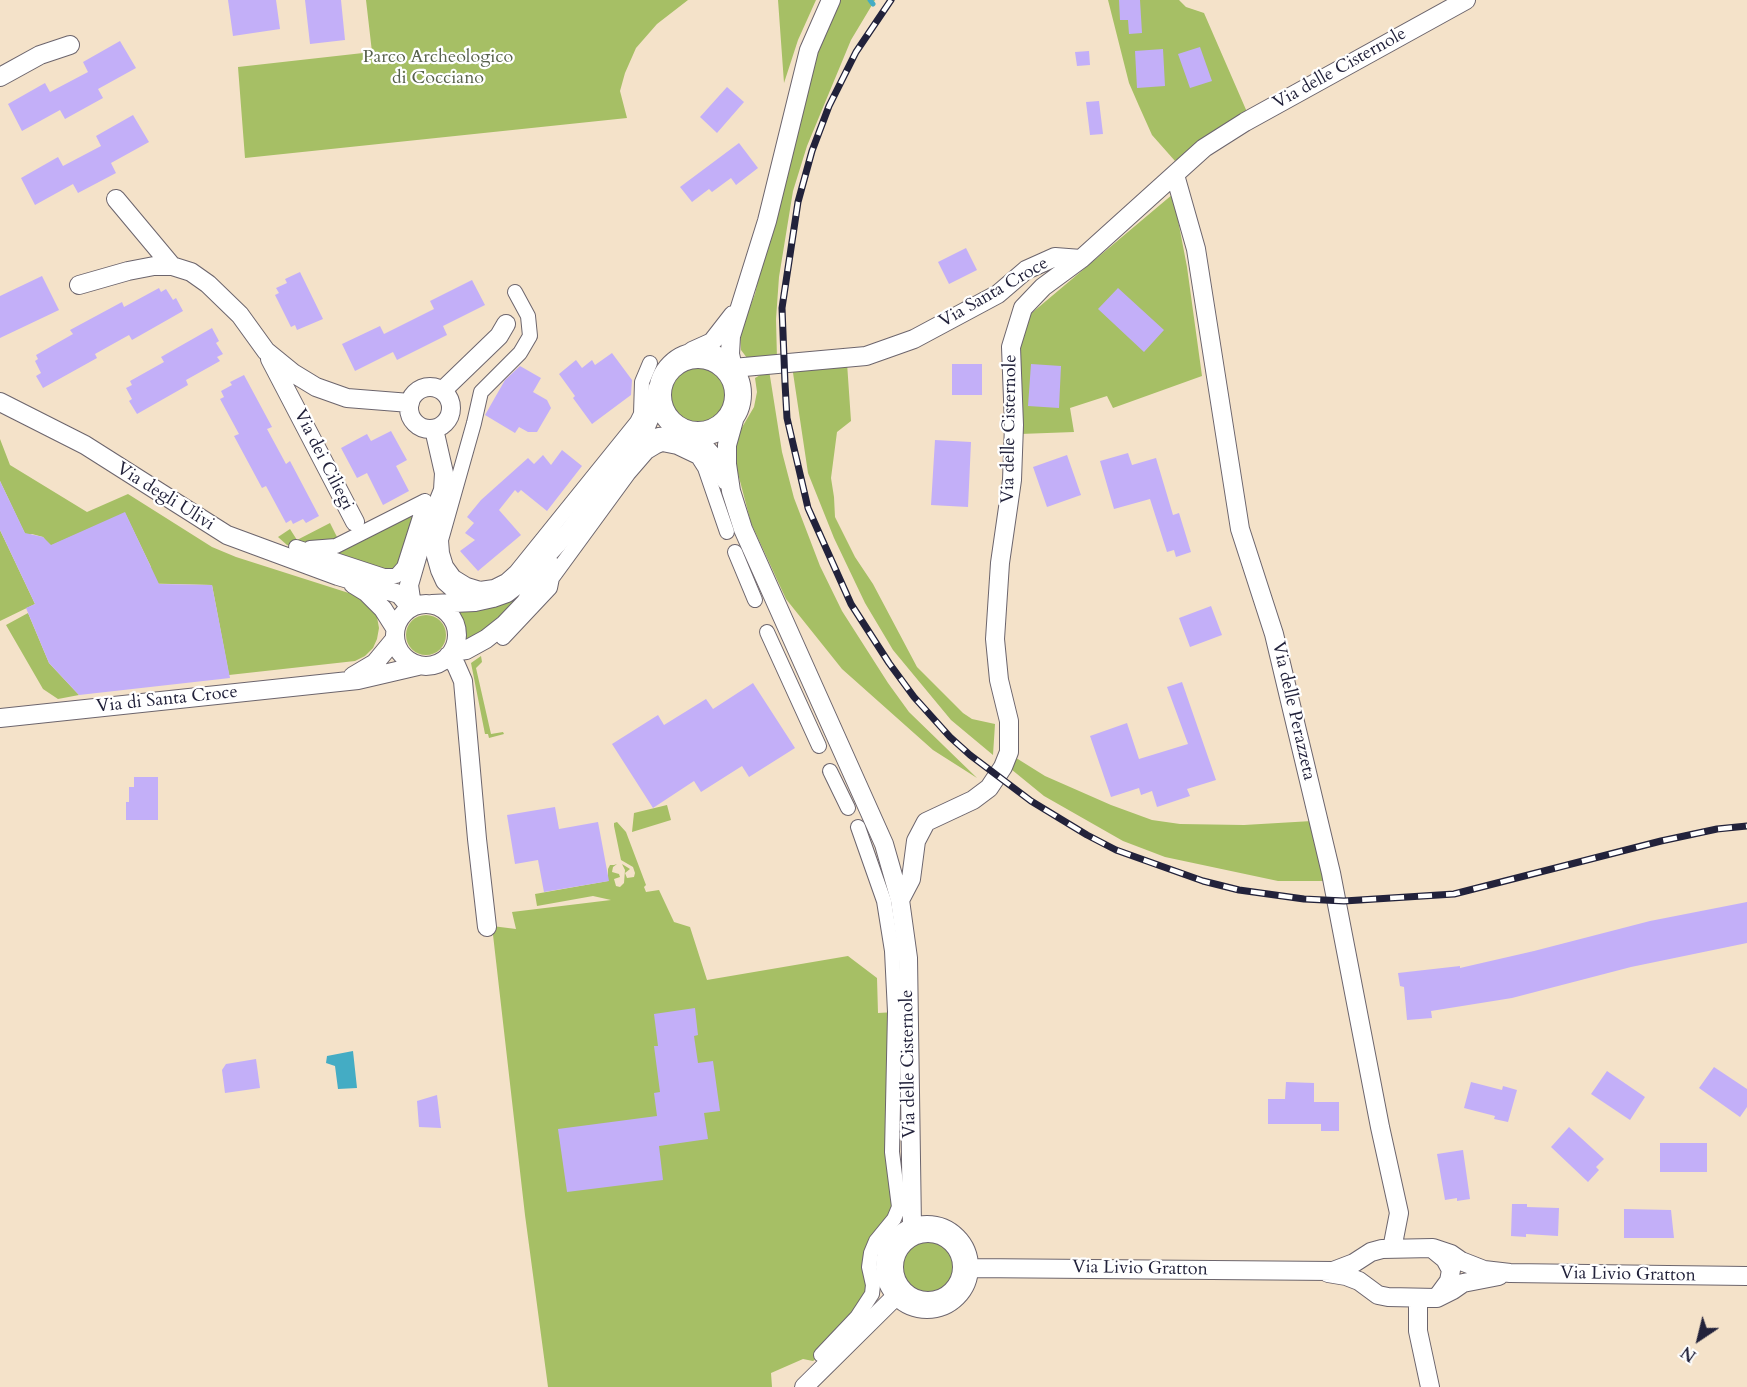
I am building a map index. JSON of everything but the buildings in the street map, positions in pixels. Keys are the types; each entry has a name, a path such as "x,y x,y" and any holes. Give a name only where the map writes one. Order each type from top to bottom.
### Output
{"street":[{"path":"733,368 730,354 731,336 767,221 809,50 831,0"},
{"name":"Via delle Cisternole","path":"900,900 911,879 916,841 926,822 973,800 989,788 1003,767 1009,752 1009,721 999,680 995,639 1000,563 1012,480 1014,425 1011,347 1023,308 1043,286 1081,259 1204,148 1245,122 1466,0"},
{"path":"0,77 40,55 70,45"},
{"name":"Via delle Perazzeta","path":"1175,174 1196,249 1240,529 1274,634 1331,873 1399,1213 1387,1249"},
{"path":"116,199 172,266"},
{"name":"Via Santa Croce","path":"733,368 866,356 914,339 998,294 1026,270 1055,257 1081,259"},
{"path":"79,285 128,270 154,266 172,266 190,272 208,284 240,315 266,351 293,373 316,387 347,398 410,403"},
{"path":"515,292 528,316 530,336 520,353 481,392 441,540 446,566 454,577 467,585 480,589 494,587 506,581 516,572 637,422 641,414 642,382 650,363"},
{"path":"334,681 356,675 375,663 395,634 399,618 411,607 424,603 476,602 507,593 525,579 570,530 626,458 645,429 663,374 674,361 681,361 689,362 699,360 719,368 731,385 730,406 724,417 716,424 693,429 673,418 666,409 663,397 670,375 681,361 712,342 740,306"},
{"path":"442,391 500,336 506,324"},
{"name":"Via dei Ciliegi","path":"266,351 355,522"},
{"path":"681,361 700,352 711,353 733,368"},
{"name":"Via delle Cisternole","path":"733,368 741,386 741,404 727,445 727,464 731,491 742,529 884,844 900,900 908,958 912,1233"},
{"path":"427,387 435,387 442,391 451,404 451,412 441,426 434,429 425,428 412,419 410,403 413,395 427,387"},
{"name":"Via delle Cisternole","path":"658,387 658,401 671,425 701,444 712,455 731,491"},
{"name":"Via degli Ulivi","path":"0,402 85,445 227,535 338,576 399,594 411,607"},
{"path":"626,458 645,442 659,436 714,435 734,420"},
{"path":"411,607 409,585 420,547 443,490 444,473 434,429"},
{"path":"503,638 550,588 552,578 628,474 646,452 657,446 662,444 677,447 698,457 705,468 727,532"},
{"path":"425,501 404,567 396,576 384,576 296,547 336,546 425,501"},
{"path":"438,504 434,536 440,570 445,581 455,590 476,602"},
{"path":"450,654 466,650 486,639 505,624 525,603 570,530"},
{"path":"735,552 755,600"},
{"name":"Via degli Ulivi","path":"338,576 366,592 386,612 395,634"},
{"path":"334,681 369,678 418,666 431,666 443,661 450,654 456,642 457,632 449,614 432,604"},
{"path":"767,632 819,746"},
{"path":"395,634 399,652 407,661 418,666"},
{"path":"450,654 463,681 477,839 488,927"},
{"name":"Via di Santa Croce","path":"0,718 334,681"},
{"path":"830,771 848,808"},
{"path":"821,1355 857,1317 872,1294 873,1286 869,1267 871,1254 876,1241 894,1219 899,1207 892,1152 895,1012 892,951 884,901 858,827"},
{"path":"1399,1213 1414,1249"},
{"path":"928,1224 939,1226 956,1237 966,1250 970,1268 960,1295 935,1310 916,1309 901,1302 888,1287 884,1274 886,1252 897,1236 912,1233 928,1224"},
{"path":"912,1233 930,1235 948,1242 955,1249 959,1258 959,1277 954,1287 935,1299 913,1296 898,1281 895,1262 912,1233"},
{"path":"1430,1387 1418,1331 1419,1297 1449,1281 1450,1270 1445,1259 1433,1248"},
{"name":"Via Livio Gratton","path":"970,1268 1333,1271 1354,1263 1371,1252 1387,1249 1433,1248 1484,1270 1510,1273 1747,1276"},
{"path":"1378,1295 1369,1280 1368,1272 1372,1260 1387,1249"},
{"name":"Via Livio Gratton","path":"1312,1271 1346,1276 1359,1281 1378,1295 1419,1297 1454,1290 1462,1283 1510,1273"},
{"path":"804,1387 896,1296"}],"green space":[{"name":"Parco Archeologico di Cocciano","path":"366,0 688,0 657,24 636,48 620,91 627,118 245,158 238,67 372,52"},
{"path":"778,0 816,0 798,40 784,83"},
{"path":"839,0 875,0 851,40 807,146 793,191 779,277 776,319 777,359 747,358 741,350 740,332 755,294 816,58"},
{"path":"1108,0 1179,0 1186,7 1204,13 1247,112 1175,161 1152,135 1129,83"},
{"path":"1173,194 1187,267 1202,376 1113,408 1107,396 1070,408 1074,432 1020,434 1018,344 1027,317"},
{"path":"698,361 711,364 722,371 729,382 732,395 729,408 722,419 711,426 698,429 685,426 674,419 667,408 664,395 667,382 674,371 685,364"},
{"path":"847,363 851,421 837,432 831,478 835,517 917,667 963,713 972,719 995,724 993,755 951,720 893,650 865,603 834,538 808,473 792,366"},
{"path":"769,370 782,452 794,498 820,566 842,611 909,712 977,778 933,750 842,669 786,599 751,523 735,462 734,441 754,407 757,392 755,378"},
{"path":"0,439 10,465 87,512 128,494 212,547 236,557 355,595 372,607 377,617 379,628 373,648 365,656 355,661 229,675 212,585 132,583 151,567 125,513 50,546 43,537 32,534 26,536 0,481"},
{"path":"425,501 396,576 287,545 278,537 290,529 297,540 330,523 340,543"},
{"path":"0,530 35,604 0,621"},
{"path":"517,593 521,595 497,622 466,641 462,641 459,615 461,611 487,609"},
{"path":"28,613 49,663 79,695 58,699 43,689 6,625"},
{"path":"426,615 440,621 446,635 440,649 426,655 412,649 406,635 412,621"},
{"path":"481,656 482,662 476,668 491,734 503,732 504,734 489,738 488,734 485,734 471,663"},
{"path":"1013,756 1045,776 1152,820 1180,824 1244,825 1312,821 1325,881 1278,881 1165,857 1123,841 1044,796 1006,765"},
{"path":"667,805 671,820 632,832 634,813"},
{"path":"617,822 626,832 646,885 644,887 646,892 659,890 674,922 690,927 707,980 848,956 877,978 878,1013 895,1012 899,1207 876,1241 873,1285 821,1355 813,1361 803,1359 771,1373 772,1387 548,1387 525,1215 492,926 516,929 512,912 611,900 593,896 537,906 535,894 608,881 610,865 617,864 613,867 612,872 619,874 620,877 614,879 616,886 620,887 624,883 625,870 622,864 630,869 625,873 627,878 634,877 633,867 621,860 614,826"},
{"path":"922,1235 934,1235 951,1244 958,1255 960,1267 958,1279 951,1290 934,1299 922,1299 910,1294 901,1285 896,1273 896,1261 901,1249 910,1240"}],"water":[{"path":"353,1051 357,1088 338,1089 335,1066 326,1063 327,1056"}],"waterway":[{"path":"870,0 873,4"}],"railway":[{"path":"891,0 856,52 829,106 812,151 798,202 782,308 787,418 808,508 851,604 914,697 950,737 1031,801 1116,850 1203,881 1239,890 1304,899 1344,901 1454,894 1661,841 1717,829 1747,826"}]}
